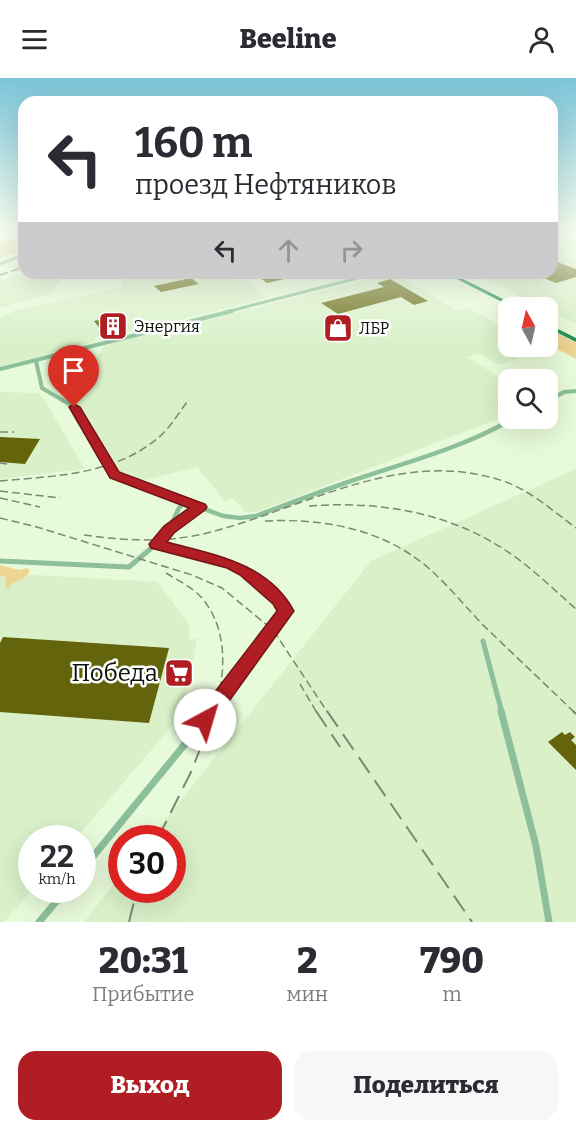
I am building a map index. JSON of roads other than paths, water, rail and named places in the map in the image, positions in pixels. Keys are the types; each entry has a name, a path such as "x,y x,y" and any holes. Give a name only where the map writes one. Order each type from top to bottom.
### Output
{"highway":[{"path":"453,279 498,302"},
{"path":"459,279 498,298"},
{"path":"558,329 576,338"}],"street":[{"path":"0,369 353,279"},
{"path":"36,361 42,388 74,407 114,475 224,516 240,518 256,516 349,482 419,460 498,428"},
{"path":"558,395 564,392 576,391"},
{"path":"169,530 178,508 186,501"},
{"path":"0,561 129,567 157,544 169,530 200,507"},
{"path":"96,853 217,705 286,611 279,599 245,571 231,564 157,544"},
{"path":"483,641 537,846 549,922"},
{"path":"39,922 55,903"}],"railway":[{"path":"0,275 17,269"},
{"path":"0,481 83,472 122,460 158,438 187,402"},
{"path":"0,432 14,432"},
{"path":"0,463 7,464"},
{"path":"84,535 148,540 195,536 247,521 355,484 428,471 465,472 503,481 532,495 576,528"},
{"path":"0,491 60,498"},
{"path":"0,498 40,507"},
{"path":"309,506 384,507 409,511 457,525 480,535 512,555 576,609"},
{"path":"0,518 37,527 192,575 222,588 273,630 328,713"},
{"path":"265,521 334,525 377,537 398,547 435,574 482,624 575,713"},
{"path":"166,573 197,593 217,623 221,637 223,668 214,713"},
{"path":"300,684 317,713"},
{"path":"164,825 191,772 215,711"},
{"path":"316,711 340,747"},
{"path":"327,711 472,922"},
{"path":"129,922 134,903"}],"place":[{"name":"Энергия","path":"113,326"},
{"name":"ЛБР","path":"338,328"},
{"name":"Победа","path":"179,673"}]}
